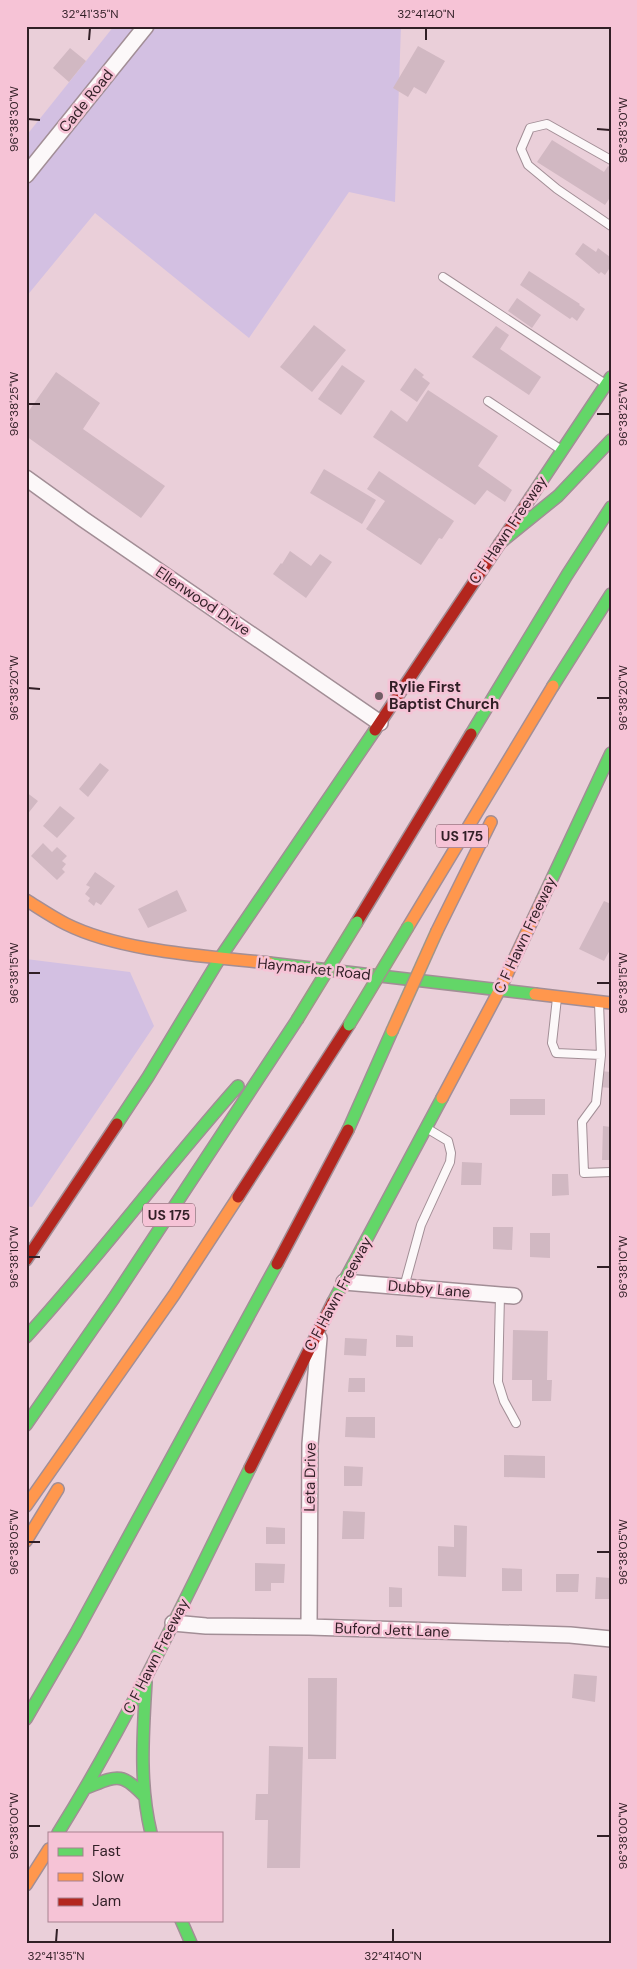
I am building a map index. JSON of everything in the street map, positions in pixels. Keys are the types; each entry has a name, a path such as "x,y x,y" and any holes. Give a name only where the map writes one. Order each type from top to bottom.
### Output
{"main road":[{"name":"C F Hawn Freeway","path":"26,1260 37,1240 148,1077 220,958 380,723 608,380"},
{"path":"500,543 558,496 611,440"},
{"name":"US 175","path":"26,1424 186,1190 297,1020 567,575 611,507"},
{"name":"US 175","path":"26,1506 174,1295 348,1026 516,745 611,594"},
{"path":"532,744 566,667"},
{"name":"C F Hawn Freeway","path":"59,1832 86,1788 147,1676 320,1327 500,989 611,753"},
{"path":"26,1719 76,1633 330,1166 362,1101 437,931 497,810"},
{"name":"Haymarket Road","path":"26,900 66,924 106,939 168,952 611,1003"},
{"path":"26,1337 69,1290 188,1142 297,1020"},
{"path":"90,1435 174,1295"},
{"path":"26,1541 66,1476"},
{"path":"147,1676 143,1758 146,1817 151,1832"},
{"path":"86,1788 114,1777 131,1782 145,1797"},
{"path":"26,1885 48,1851"},
{"path":"182,1922 191,1943"}],"street":[{"name":"Cade Road","path":"26,175 146,26"},
{"name":"Ellenwood Drive","path":"26,478 380,723"},
{"name":"Dubby Lane","path":"344,1282 507,1296"},
{"name":"Leta Drive","path":"309,1627 310,1444 320,1327"},
{"name":"Buford Jett Lane","path":"173,1623 206,1626 309,1627 570,1635 611,1639"}],"lane":[{"path":"611,160 547,124 530,128 521,149 528,164 557,189 611,226"},
{"path":"444,277 608,380"},
{"path":"488,401 562,450"},
{"path":"557,996 552,1043 556,1053 601,1056"},
{"path":"598,1001 601,1056 596,1103 582,1122 584,1172 611,1172"},
{"path":"404,1287 421,1225 450,1162 451,1153 448,1141 426,1127"},
{"path":"507,1296 498,1382 504,1401 516,1424"}],"shaded area":[{"path":"114,26 401,26 395,202 349,192 249,338 95,213 26,297 26,136"},
{"path":"26,959 130,972 154,1026 32,1207 26,1206"}],"building":[{"path":"418,46 445,61 426,94 414,87 408,97 393,88"},
{"path":"70,48 86,61 69,82 53,68"},
{"path":"552,140 604,172 608,166 611,168 611,196 605,205 537,162"},
{"path":"583,243 596,252 598,248 610,257 611,266 605,275 601,272 599,274 575,254"},
{"path":"529,271 585,309 577,321 572,317 570,319 520,285"},
{"path":"517,298 541,315 532,328 508,311"},
{"path":"314,325 346,350 312,392 280,367"},
{"path":"496,326 509,335 500,349 541,377 529,395 472,357"},
{"path":"342,365 365,381 341,415 318,399"},
{"path":"415,368 430,383 417,402 400,390"},
{"path":"56,372 100,403 83,429 165,486 141,518 26,436 26,415"},
{"path":"428,390 498,436 478,466 512,490 505,502 487,490 475,505 373,437 391,410 407,422"},
{"path":"324,469 376,500 362,524 310,493"},
{"path":"379,471 454,521 442,539 439,538 421,565 366,529 385,501 367,489"},
{"path":"290,551 311,566 320,554 332,562 306,598 273,574"},
{"path":"100,763 109,770 88,797 79,789"},
{"path":"26,792 38,801 26,816"},
{"path":"60,806 75,818 57,838 43,826"},
{"path":"43,843 52,852 57,847 67,856 62,861 66,864 62,869 65,872 57,880 31,856"},
{"path":"95,872 115,886 101,905 96,902 94,906 88,901 90,898 85,894 90,887 86,885"},
{"path":"177,890 187,911 148,928 138,909"},
{"path":"604,901 611,904 611,948 604,961 579,949"},
{"path":"600,1071 611,1072 611,1088 599,1087"},
{"path":"510,1099 545,1099 545,1115 510,1115"},
{"path":"603,1126 611,1127 611,1160 602,1160"},
{"path":"462,1162 482,1163 481,1185 461,1185"},
{"path":"552,1174 568,1174 569,1195 552,1196"},
{"path":"493,1227 513,1227 512,1250 493,1249"},
{"path":"530,1233 550,1233 550,1258 530,1257"},
{"path":"513,1330 548,1331 547,1380 552,1380 551,1401 532,1401 532,1380 512,1380"},
{"path":"396,1335 413,1336 413,1347 396,1347"},
{"path":"345,1338 367,1339 366,1356 344,1355"},
{"path":"349,1378 365,1378 365,1392 348,1392"},
{"path":"346,1417 375,1417 375,1438 345,1437"},
{"path":"504,1455 545,1456 545,1478 504,1477"},
{"path":"344,1466 363,1467 362,1486 344,1486"},
{"path":"343,1511 365,1512 364,1539 342,1539"},
{"path":"454,1525 467,1526 466,1577 438,1576 438,1546 454,1547"},
{"path":"266,1527 285,1528 285,1544 266,1544"},
{"path":"255,1563 285,1564 284,1583 271,1583 271,1591 255,1591"},
{"path":"502,1568 522,1569 522,1591 502,1591"},
{"path":"556,1574 579,1574 578,1592 556,1592"},
{"path":"596,1577 611,1578 611,1599 595,1599"},
{"path":"389,1587 402,1588 402,1607 389,1607"},
{"path":"574,1674 597,1676 595,1702 572,1698"},
{"path":"308,1678 337,1678 336,1759 308,1759"},
{"path":"269,1746 303,1747 300,1868 267,1868 268,1820 255,1820 256,1794 268,1794"}],"traffic: fast":[{"path":"531,497 611,377"},
{"path":"500,543 558,496 611,440"},
{"path":"471,734 567,575 611,507"},
{"path":"553,686 611,594"},
{"path":"117,1124 148,1077 220,958 375,730"},
{"path":"542,900 611,753"},
{"path":"297,1020 357,922"},
{"path":"349,1025 408,927"},
{"path":"269,963 535,994"},
{"path":"26,1425 114,1298 297,1020"},
{"path":"348,1130 392,1031"},
{"path":"26,1337 238,1086"},
{"path":"333,1302 442,1098"},
{"path":"26,1719 76,1633 277,1264"},
{"path":"59,1832 135,1699 250,1468"},
{"path":"146,1682 143,1777 151,1832"},
{"path":"86,1788 118,1778 130,1783 145,1797"},
{"path":"182,1922 191,1943"}],"traffic: slow":[{"path":"408,927 553,686"},
{"path":"437,931 491,822"},
{"path":"26,900 66,924 113,941 138,947 192,955 269,963"},
{"path":"442,1098 500,989 542,900"},
{"path":"392,1031 437,931"},
{"path":"535,994 611,1003"},
{"path":"26,1506 174,1295 238,1197"},
{"path":"26,1541 58,1489"},
{"path":"26,1885 48,1851"}],"traffic: jam":[{"path":"375,730 531,497"},
{"path":"357,922 471,734"},
{"path":"238,1197 349,1025"},
{"path":"26,1260 117,1124"},
{"path":"277,1264 348,1130"},
{"path":"250,1468 333,1302"}],"place":[{"name":"Rylie First Baptist Church","path":"379,696"}]}
